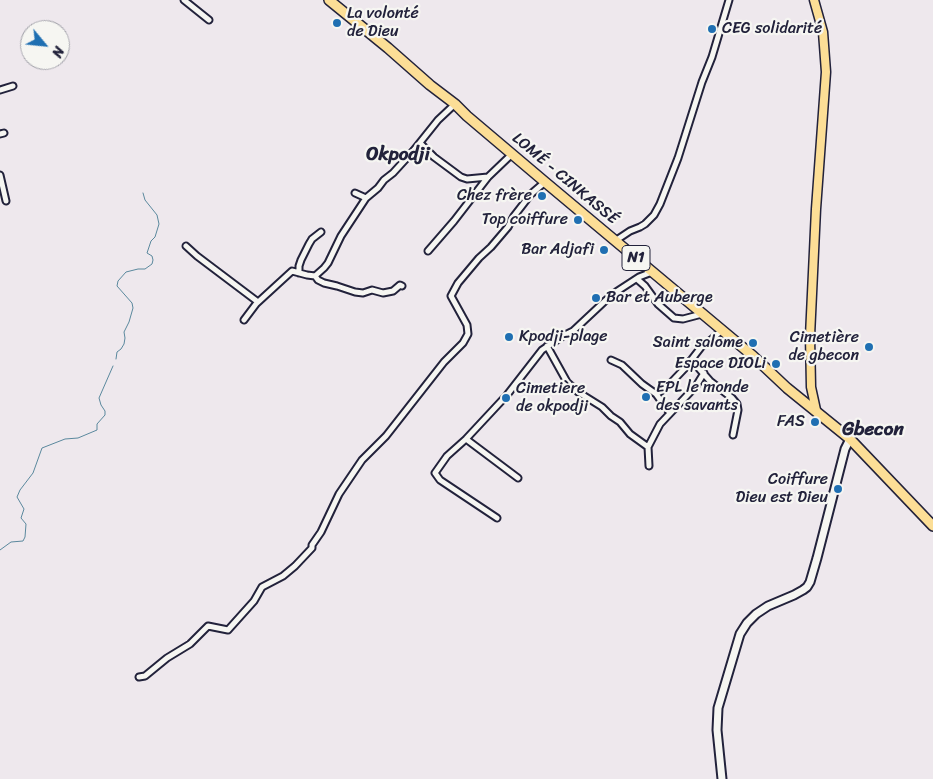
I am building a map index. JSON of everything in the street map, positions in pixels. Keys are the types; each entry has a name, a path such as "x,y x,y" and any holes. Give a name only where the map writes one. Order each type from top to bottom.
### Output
{"highway":[{"name":"LOMÉ - CINKASSÉ","path":"329,0 753,356 787,388 850,438 933,526"}],"main road":[{"path":"814,0 823,32 826,72 822,109 810,327 811,387 816,410"}],"street":[{"path":"184,0 209,20"},
{"path":"615,241 645,224 654,215 660,204 678,158 729,0"},
{"path":"0,90 13,86"},
{"path":"316,276 328,263 341,236 366,198 393,173 438,120 455,104"},
{"path":"420,143 461,177 467,179 488,177"},
{"path":"428,251 488,177 512,154"},
{"path":"0,175 6,200"},
{"path":"139,678 145,676 167,658 190,644 208,626 228,630 254,601 262,587 283,576 312,548 339,494 362,460 386,436 444,362 463,343 468,334 467,325 451,296 455,288 479,258 497,240 531,194 545,182"},
{"path":"354,193 366,198"},
{"path":"299,273 301,260 309,244 321,232"},
{"path":"186,246 258,302"},
{"path":"244,320 258,302 292,271 316,276 318,280 324,283 338,286 350,292 363,293 372,290 383,293 393,291 400,284 402,286"},
{"path":"497,518 440,480 435,473 447,456 466,439 507,394 542,350 573,331 605,301 637,279 652,272"},
{"path":"637,279 658,304 674,318 683,319 702,314"},
{"path":"656,394 666,388 702,346 722,330"},
{"path":"547,346 567,382 578,392 602,407 620,422 630,434 648,447"},
{"path":"611,360 622,365 656,394 670,413"},
{"path":"690,361 737,404 738,410 733,435"},
{"path":"649,466 648,447 660,424 696,386 704,373"},
{"path":"722,779 717,730 718,708 740,634 756,614 771,605 794,596 807,587 817,558 843,456 850,438"},
{"path":"466,439 518,478"}],"waterway":[{"path":"116,359 117,352 124,344 124,332 133,308 132,303 117,286 118,281 126,272 145,269 152,264 152,256 147,253 159,224 157,215 145,200 143,193"},
{"path":"0,550 11,542 23,541 25,537 26,524 21,518 24,509 17,497 33,473 42,448 65,439 78,438 97,430 97,424 105,415 99,398 113,366"}],"place":[{"name":"La volonté de Dieu","path":"337,23"},
{"name":"CEG solidarité","path":"712,29"},
{"name":"Chez frère","path":"542,196"},
{"name":"Top coiffure","path":"578,220"},
{"name":"Bar Adjafi","path":"604,250"},
{"name":"Bar et Auberge","path":"596,298"},
{"name":"Kpodji-plage","path":"509,337"},
{"name":"Saint salome","path":"753,343"},
{"name":"Cimetière de gbecon","path":"869,347"},
{"name":"Espace DIOLi","path":"776,364"},
{"name":"EPL le monde des savants","path":"646,397"},
{"name":"Cimetière de okpodji","path":"506,398"},
{"name":"FAS","path":"815,422"},
{"name":"Coiffure Dieu est Dieu","path":"838,489"}],"district":[{"name":"Okpodji","path":"398,155"},
{"name":"Gbecon","path":"873,430"}]}
